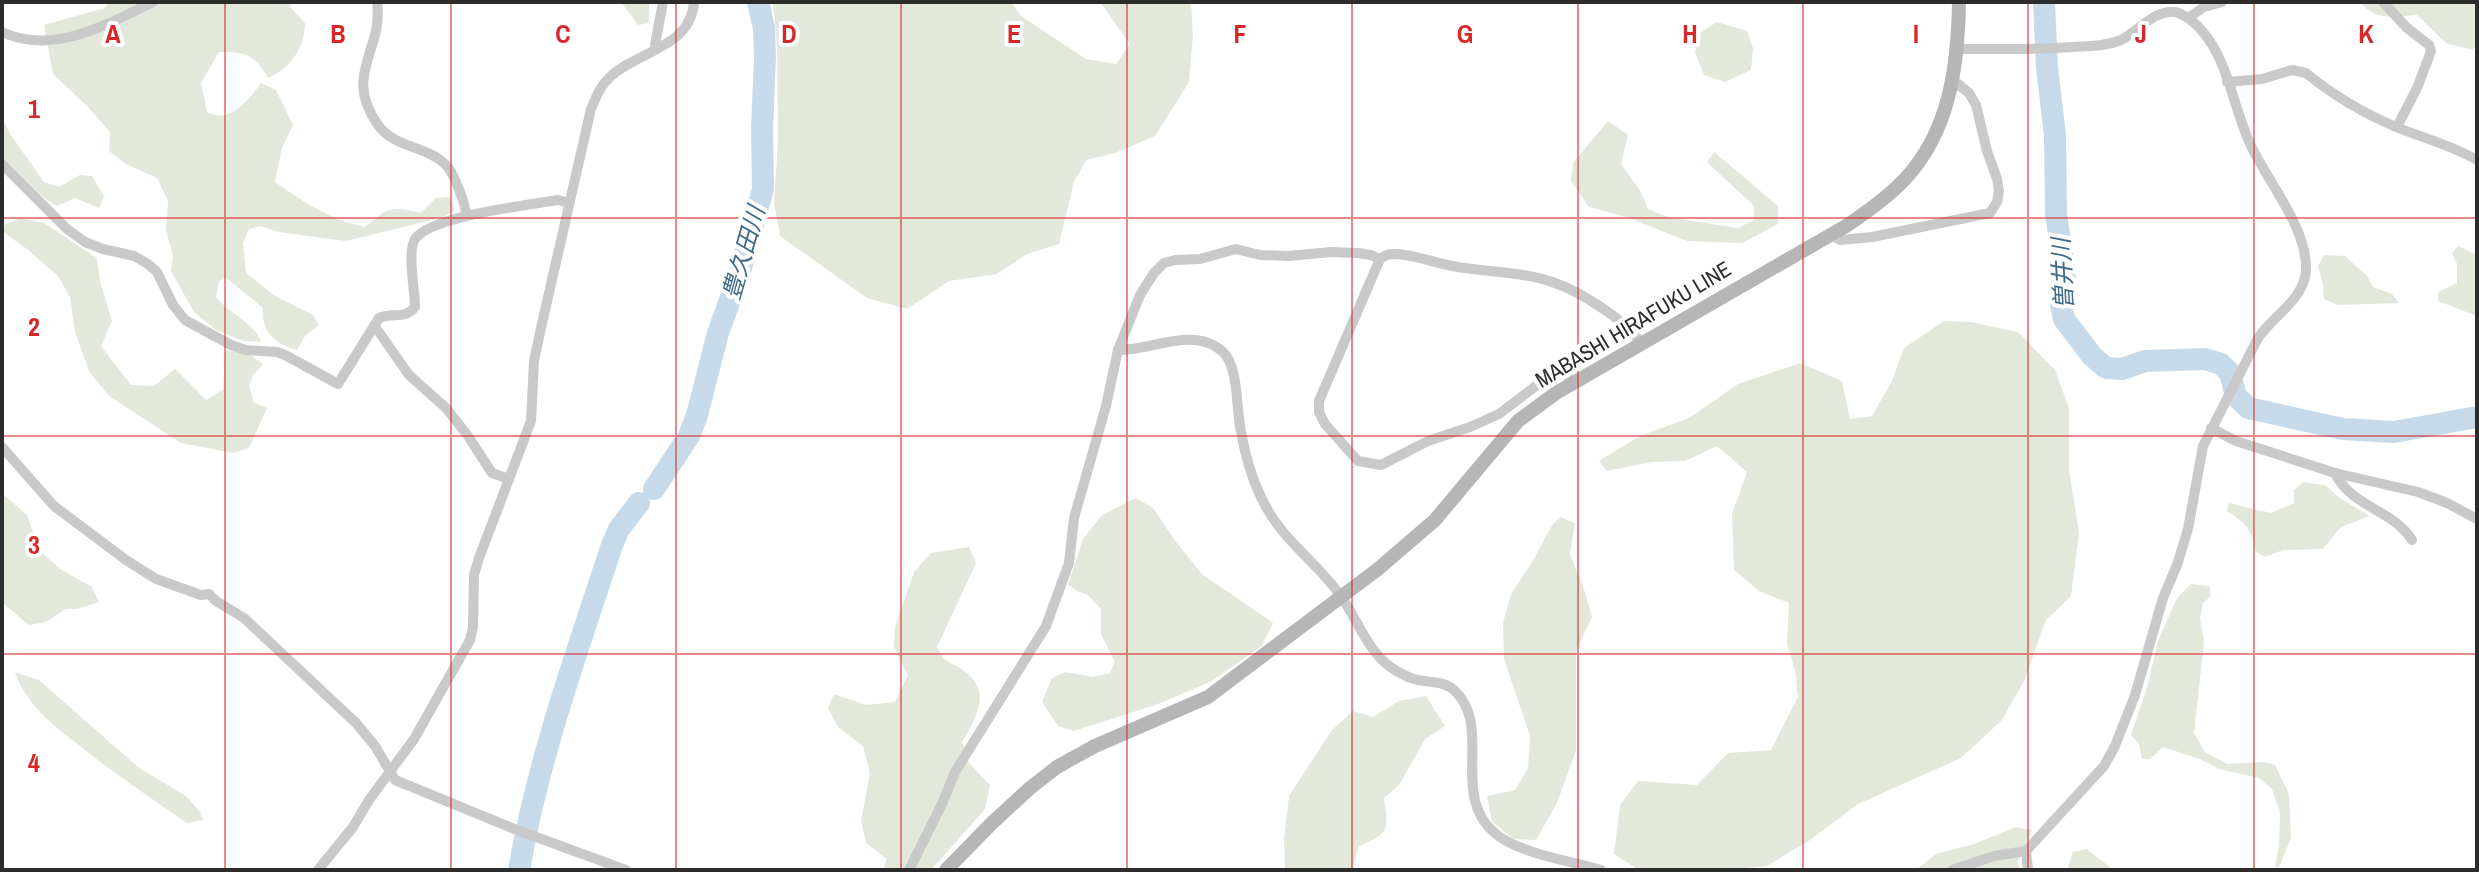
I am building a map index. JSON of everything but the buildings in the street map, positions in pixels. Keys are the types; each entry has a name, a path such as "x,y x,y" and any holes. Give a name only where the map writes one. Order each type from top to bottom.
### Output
{"main road":[{"name":"MABASHI HIRAFUKU LINE","path":"946,870 1001,814 1057,767 1095,746 1208,697 1342,597 1435,520 1518,421 1573,381 1831,235 1882,201 1913,171 1939,127 1948,104 1957,49 1959,2"}],"street":[{"path":"2,32 17,39 50,41 97,28 153,2"},
{"path":"377,2 375,36 362,77 363,94 379,127 393,138 447,165 462,198 466,216"},
{"path":"657,49 655,45 663,2"},
{"path":"318,870 353,827 414,739 470,640 474,575 483,543 531,421 534,361 591,109 598,92 609,78 628,64 683,32 694,2"},
{"path":"2188,18 2204,7 2222,2"},
{"path":"2383,2 2407,28 2429,45 2431,51 2418,86 2397,127"},
{"path":"1952,870 1994,856 2026,851 2104,766 2135,695 2163,598 2177,565 2188,529 2203,446 2234,382 2268,324 2304,285 2306,268 2302,245 2292,219 2252,148 2210,43 2188,18 2175,12 2161,14 2123,39 2104,44 2040,49 1957,49"},
{"path":"2227,82 2248,82 2299,70 2346,103 2477,160"},
{"path":"1831,235 1840,240 1872,237 1990,213 1997,202 1997,179 1976,105 1969,93 1953,80"},
{"path":"2,164 67,229 85,242 134,256 148,264 157,272 178,313 185,320 231,345 246,350 277,352 338,384 379,318 387,314 410,314 415,307 414,241 431,228 466,216 558,200 569,203"},
{"path":"909,870 955,772 1046,626 1061,591 1069,563 1074,518 1106,406 1118,350 1140,295 1154,273 1164,263 1214,256 1236,249 1260,255 1289,256 1358,253 1380,259"},
{"path":"1573,381 1563,373 1541,382 1499,414 1428,441 1381,465 1358,461 1325,424 1319,412 1319,401 1380,259 1386,254 1555,283 1576,292 1633,331 1641,343"},
{"path":"374,325 409,375 446,408 492,473 509,479"},
{"path":"1118,350 1178,339 1202,342 1221,349 1232,362 1241,432 1255,482 1269,512 1288,538 1342,597 1378,656 1390,667 1414,679 1443,684 1454,690 1463,702 1473,741 1473,797 1480,815 1492,831 1519,847 1601,870"},
{"path":"2211,428 2236,441 2335,473 2418,492 2477,519"},
{"path":"2,447 54,506 126,560 156,579 201,595 209,594 244,618 356,723 375,746 395,780 626,870"},
{"path":"2335,473 2341,486 2353,497 2389,516 2403,527 2412,540"},
{"path":"2026,851 2028,870"}],"green space":[{"path":"109,2 292,2 290,7 305,23 299,48 290,63 268,78 254,59 219,52 201,83 207,112 215,115 231,113 261,83 276,90 293,125 282,148 275,182 340,220 365,227 390,210 421,213 436,198 449,197 455,209 444,217 346,241 279,232 261,226 249,229 243,243 246,273 275,296 313,315 319,325 305,336 297,350 282,344 267,330 263,308 226,278 219,281 216,297 254,330 261,342 244,341 216,330 194,312 171,271 173,256 166,230 168,201 157,178 126,164 109,151 110,132 53,74 44,25 105,8"},
{"path":"621,2 649,2 649,23 638,25"},
{"path":"773,2 1011,2 1021,16 1086,59 1116,64 1130,44 1100,2 1191,2 1193,35 1189,82 1155,136 1115,153 1086,160 1074,182 1059,244 1027,254 997,274 949,281 907,309 867,298 780,236 774,203 778,140 777,46"},
{"path":"2361,2 2477,2 2477,45 2472,50 2446,43 2417,15 2379,15 2372,13"},
{"path":"1717,22 1747,31 1753,48 1751,70 1725,82 1704,75 1695,53 1698,34"},
{"path":"2,118 44,182 59,187 80,175 92,176 104,196 99,208 75,198 57,206 44,198 2,157"},
{"path":"1608,121 1628,135 1621,164 1641,192 1648,209 1668,217 1738,228 1754,220 1754,206 1707,162 1714,152 1778,206 1778,224 1742,243 1687,241 1629,218 1589,207 1571,181 1573,163"},
{"path":"20,218 44,223 97,258 100,281 112,321 101,346 131,385 154,386 175,369 206,400 223,390 225,350 247,353 263,364 253,375 249,386 254,403 267,408 249,448 233,453 181,443 109,396 89,371 75,332 70,297 58,276 2,231 2,226"},
{"path":"2458,246 2477,255 2477,316 2438,301 2438,292 2457,283 2457,264 2452,253"},
{"path":"2324,255 2345,256 2367,276 2373,287 2392,294 2399,303 2338,305 2324,299 2318,266"},
{"path":"1944,321 1971,322 2018,332 2055,370 2069,408 2069,470 2079,533 2071,596 2046,620 2024,681 2002,720 1961,758 1858,804 1810,840 1767,866 1725,870 1639,870 1614,854 1620,805 1638,781 1697,785 1728,753 1771,750 1798,697 1795,670 1787,644 1789,603 1759,591 1734,570 1732,514 1747,472 1717,446 1685,461 1651,462 1607,471 1599,461 1640,436 1689,418 1738,384 1800,363 1842,381 1850,419 1872,416 1892,381 1904,348"},
{"path":"2303,482 2325,485 2341,499 2370,516 2341,527 2323,549 2283,550 2265,557 2256,552 2247,528 2227,511 2229,503 2271,513 2294,503 2294,490"},
{"path":"4,495 27,515 40,551 60,569 92,587 99,602 66,609 46,622 29,625 5,605 2,600"},
{"path":"1136,498 1153,508 1202,574 1273,623 1262,646 1210,682 1158,704 1074,731 1058,726 1042,702 1052,678 1065,672 1093,677 1110,673 1115,662 1101,634 1101,609 1088,595 1068,585 1083,539 1102,515"},
{"path":"1560,517 1575,523 1570,554 1592,617 1576,651 1576,751 1557,803 1536,840 1514,839 1492,822 1487,796 1515,790 1528,768 1530,736 1504,659 1503,623 1511,594"},
{"path":"969,547 976,563 937,647 946,660 970,676 980,694 977,713 962,742 969,763 990,785 985,809 931,870 883,870 887,859 866,843 861,821 870,773 863,746 838,727 828,708 834,694 866,705 895,702 908,675 894,647 895,627 914,572 931,553"},
{"path":"2191,584 2209,586 2211,596 2203,603 2200,618 2204,642 2194,733 2205,752 2227,764 2265,762 2275,765 2289,794 2291,838 2279,867 2275,867 2280,813 2272,789 2259,778 2219,769 2163,747 2150,759 2142,759 2139,744 2131,735 2158,641 2177,598"},
{"path":"15,672 39,680 139,768 186,796 203,820 187,823 74,742 35,706"},
{"path":"1426,696 1445,726 1425,739 1399,785 1384,798 1385,829 1377,838 1359,846 1353,867 1355,870 1285,870 1284,839 1289,796 1332,730 1353,711 1373,717 1399,701"},
{"path":"2016,827 2032,830 2018,862 2020,870 1916,870 1936,854 1974,844"},
{"path":"2087,849 2112,870 2067,870 2073,852"}],"waterway":[{"name":"豊久田川","path":"654,489 689,436 697,415 718,333 739,275 763,189 765,57 764,28 758,2"},
{"name":"曽井川","path":"2044,2 2047,68 2055,135 2056,214 2065,283 2061,304 2064,319 2092,356 2106,368 2122,369 2145,361 2205,359 2221,364 2230,373 2236,396 2248,408 2343,429 2394,432 2477,417"},
{"name":"豊久田川","path":"519,870 537,787 572,666 612,545 619,529 639,503"}]}
